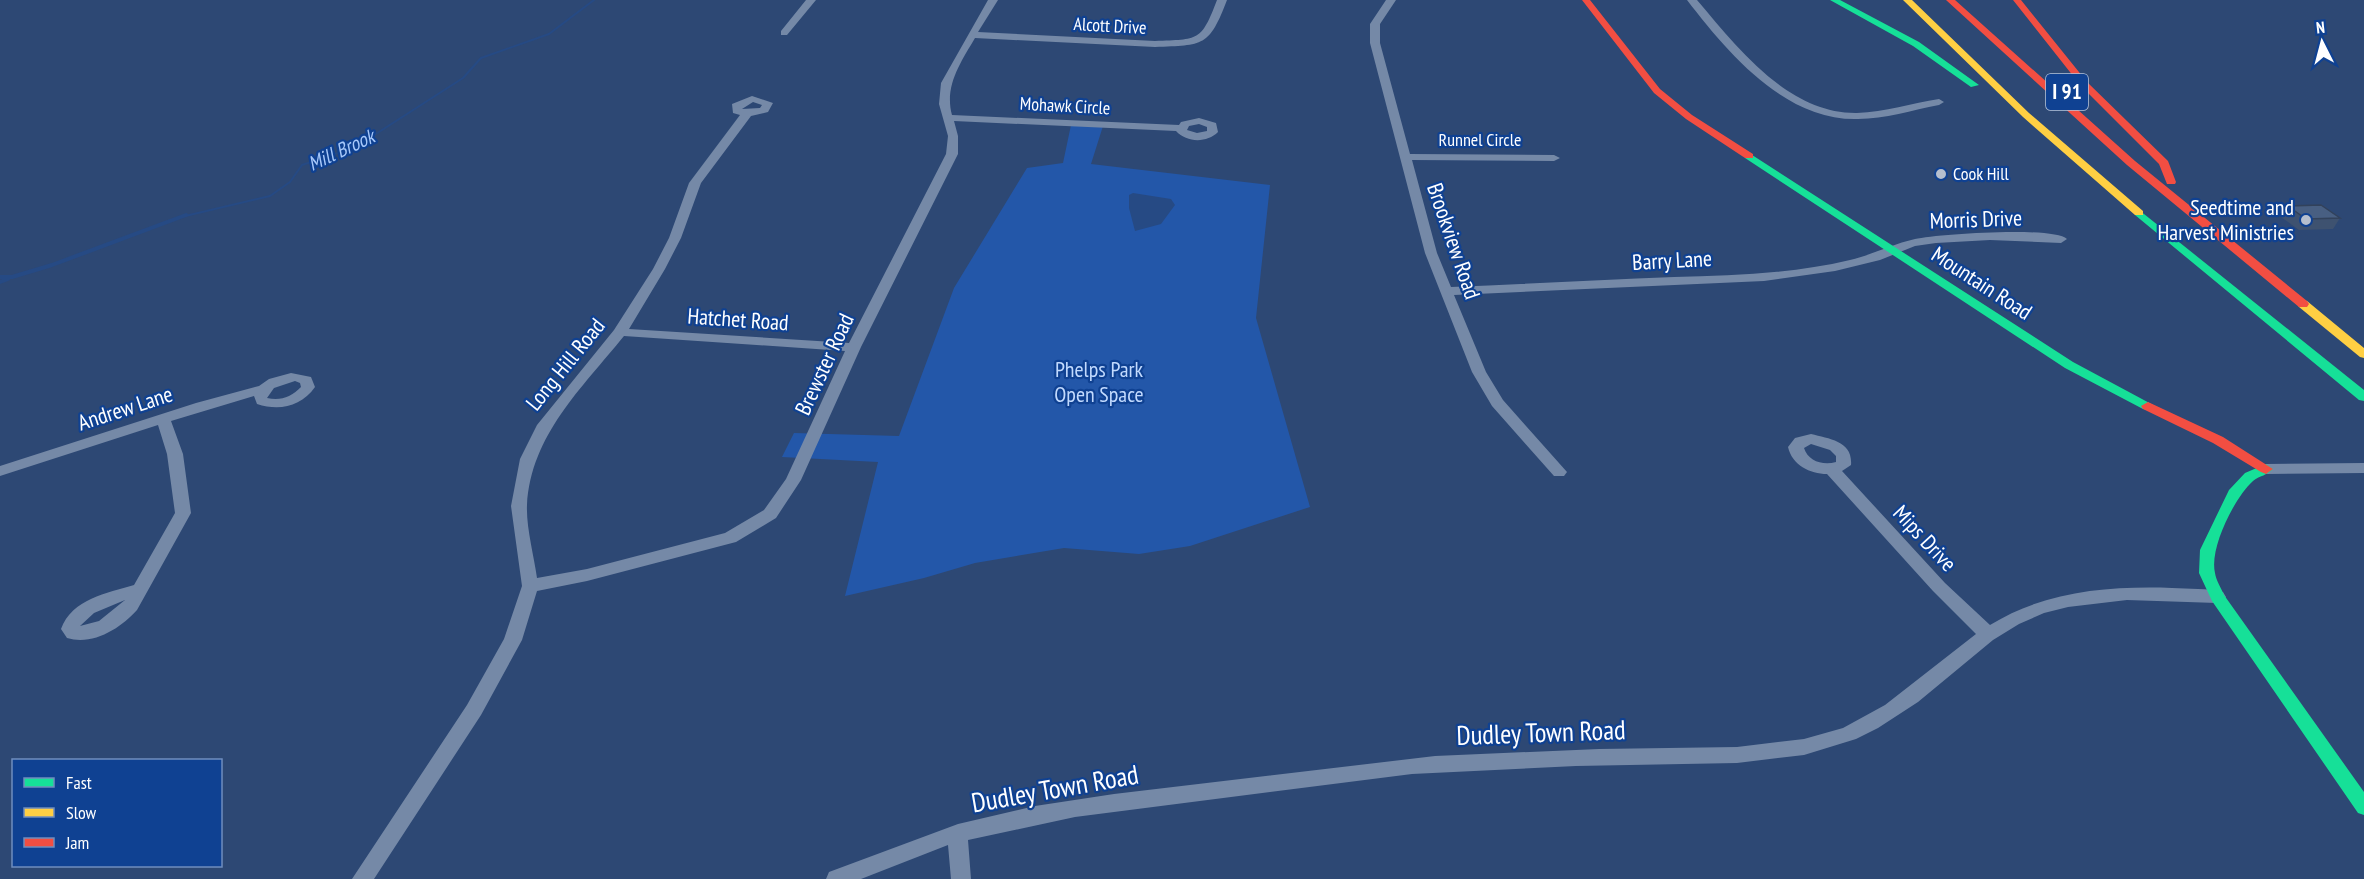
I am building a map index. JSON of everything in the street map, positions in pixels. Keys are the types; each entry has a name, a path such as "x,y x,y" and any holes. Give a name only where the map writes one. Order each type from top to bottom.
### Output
{"main road":[{"name":"Mountain Road","path":"1586,0 1657,91 1671,104 2070,366 2144,406 2229,445 2266,469"},
{"path":"1834,0 1935,56 2002,107 2056,153 2087,170"},
{"name":"I 91","path":"1907,0 2005,96 2087,170 2364,397"},
{"path":"1922,0 2085,153 2364,379"},
{"name":"I 91","path":"1965,0 2171,182 2364,336"},
{"path":"2017,0 2084,84 2164,163 2171,182"},
{"path":"1943,2 1961,29"},
{"path":"1943,2 2070,123 2129,174 2332,327 2364,354"},
{"path":"2256,291 2274,307"},
{"path":"2266,469 2250,476 2234,493 2207,550 2207,573 2217,597 2364,807"}],"street":[{"path":"784,33 811,0"},
{"name":"Brewster Road","path":"530,586 587,576 730,538 770,514 793,480 854,347 952,154 953,136 944,104 946,83 993,0"},
{"name":"Alcott Drive","path":"972,35 1155,44 1179,43 1200,39 1210,30 1222,0"},
{"name":"Brookview Road","path":"1391,0 1375,24 1375,43 1431,254 1479,372 1497,403 1559,472"},
{"path":"1692,0 1741,54 1789,95 1809,107 1835,114 1856,116 1939,102"},
{"name":"Long Hill Road","path":"362,879 474,710 513,640 530,586 519,506 528,459 543,425 620,332 659,269 675,238 695,183 747,114"},
{"name":"Mohawk Circle","path":"948,118 1181,128"},
{"name":"Runnel Circle","path":"1405,157 1554,158"},
{"name":"Morris Drive","path":"1895,252 1918,242 1964,236 2061,239"},
{"name":"Barry Lane","path":"1447,291 1811,273 1895,252"},
{"name":"Hatchet Road","path":"620,332 854,347"},
{"name":"Andrew Lane","path":"0,471 164,418 249,392 263,390"},
{"path":"138,590 183,513 175,454 164,418"},
{"path":"2266,469 2364,468"},
{"name":"Mips Drive","path":"1832,470 1939,587 1988,634"},
{"name":"Dudley Town Road","path":"836,879 957,834 1049,812 1437,764 1612,756 1735,755 1788,751 1834,740 1879,720 1988,634 2010,620 2040,608 2071,600 2143,592 2217,597"},
{"path":"957,834 961,879"}],"green space":[{"name":"Phelps Park Open Space","path":"1071,125 1103,126 1091,164 1270,185 1256,318 1310,507 1190,546 1139,554 1064,548 975,563 924,578 845,596 878,462 782,457 794,433 899,436 954,288 1027,168 1063,163"}],"shaded area":[{"path":"1133,193 1171,199 1175,205 1161,224 1135,231 1129,208 1129,195"}],"building":[{"path":"2321,205 2340,218 2306,219 2288,206"}],"waterway":[{"name":"Mill Brook","path":"181,217 270,196 290,182 302,165 338,153 368,139 463,78 481,58 549,34 594,0"},
{"name":"Mill Brook","path":"0,277 12,277 52,265 186,215"},
{"name":"Mill Brook","path":"0,282 8,279"}],"traffic: fast":[{"path":"1834,0 1916,44 1974,85"},
{"path":"1749,156 2069,365 2148,406"},
{"path":"2139,213 2364,397"},
{"path":"2266,469 2250,476 2234,493 2207,550 2207,573 2217,597 2364,807"}],"traffic: slow":[{"path":"1907,0 2026,115 2139,213"},
{"path":"2303,304 2364,354"}],"traffic: jam":[{"path":"1586,0 1657,91 1689,117 1749,156"},
{"path":"1950,0 2131,163 2303,304"},
{"path":"2017,0 2084,84 2164,163 2171,182"},
{"path":"2148,406 2218,440 2266,469"}],"place":[{"name":"Cook Hill","path":"1941,174"},
{"name":"Seedtime and Harvest Ministries","path":"2306,220"}]}
